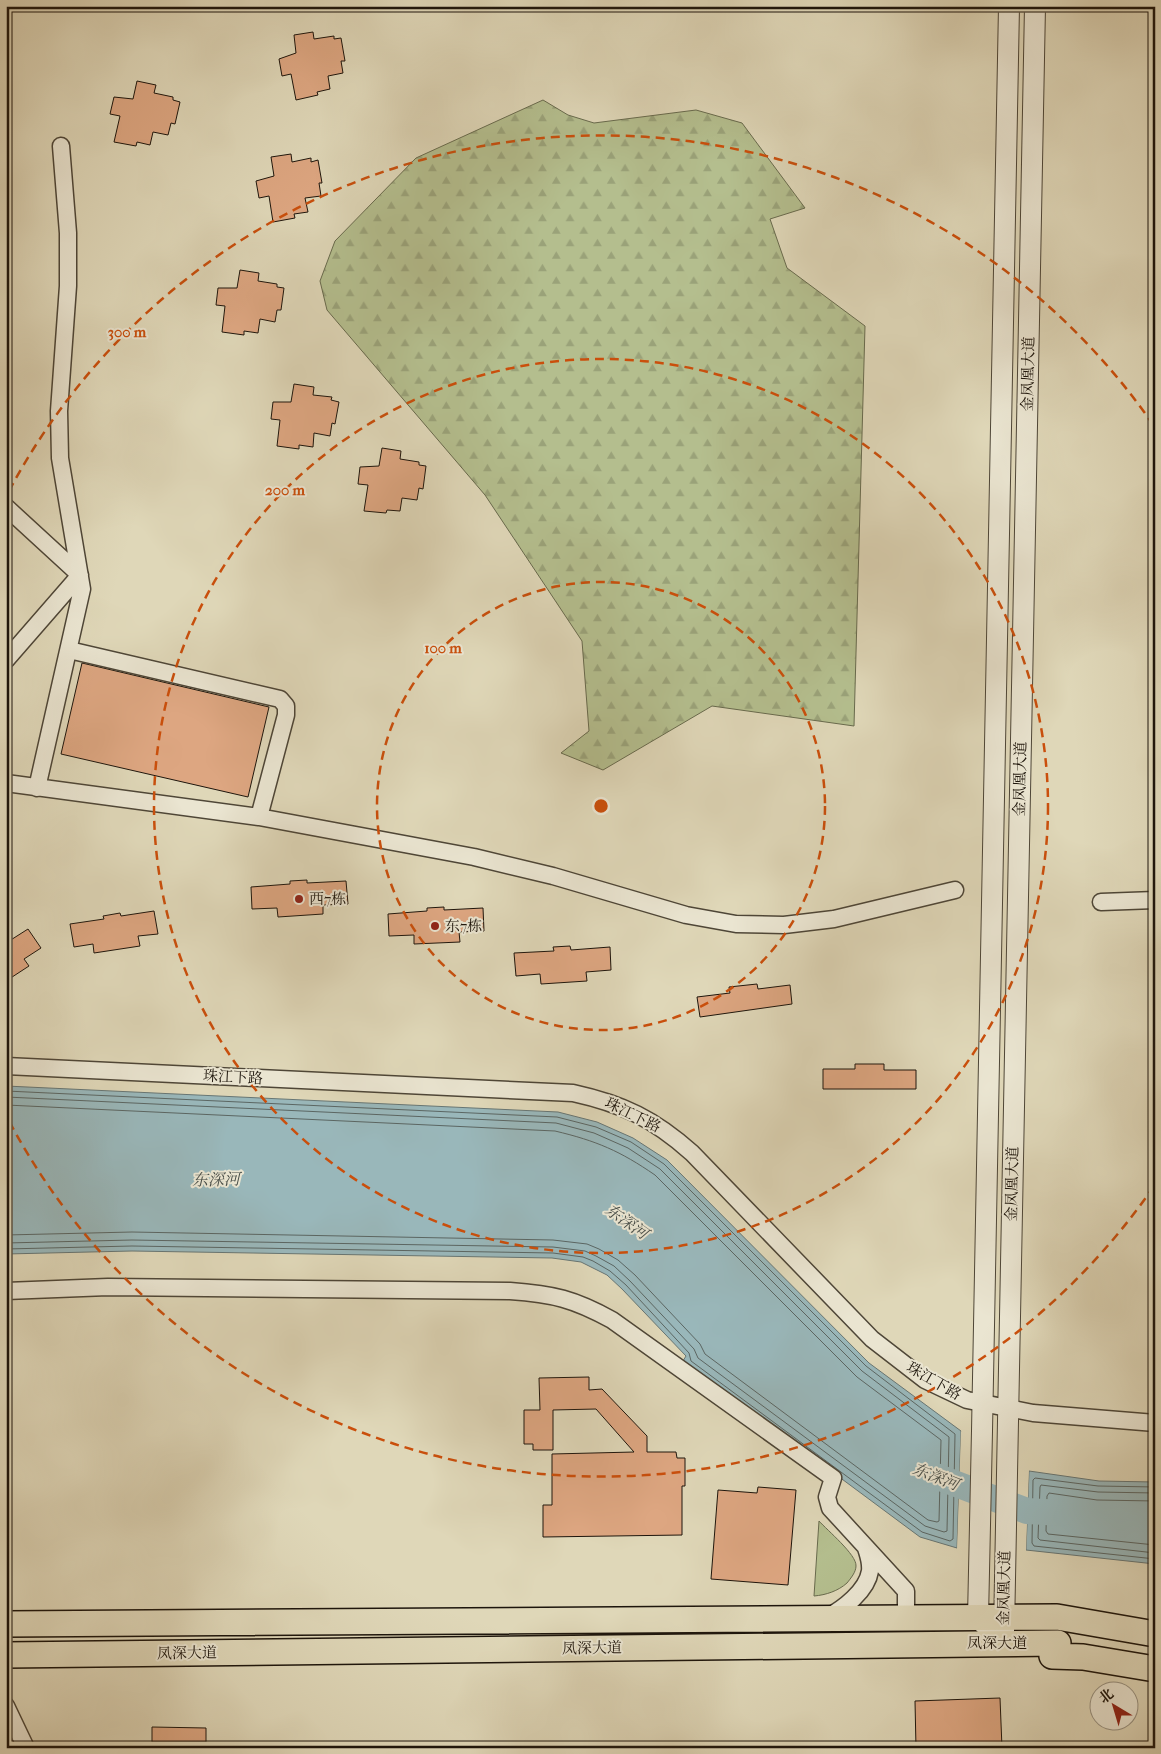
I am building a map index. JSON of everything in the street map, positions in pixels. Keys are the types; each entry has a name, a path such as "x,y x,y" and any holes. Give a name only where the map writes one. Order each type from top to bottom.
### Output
{"main road":[{"name":"凤深大道","path":"6,1624 1057,1617 1155,1634"},
{"name":"凤深大道","path":"6,1655 1058,1643 1052,1656 1083,1657 1155,1669"}],"street":[{"name":"金凤凰大道","path":"1004,1643 978,1618 978,1582 1009,6"},
{"name":"金凤凰大道","path":"1004,1643 1035,6"},
{"path":"37,788 82,589 60,458 59,411 68,286 68,234 61,146"},
{"path":"6,508 80,575"},
{"path":"6,660 80,575"},
{"path":"69,650 280,699 286,706 286,715 259,818"},
{"path":"6,783 259,818 474,857 553,876 686,915 736,924 784,925 834,919 955,890"},
{"path":"1102,902 1155,900"},
{"name":"珠江下路","path":"6,1066 573,1093 600,1099 642,1116 672,1135 692,1153 872,1339 926,1380 967,1400 1034,1413 1155,1422"},
{"path":"6,1291 118,1287 510,1291 537,1293 587,1306 612,1320 833,1478 827,1497 828,1505 906,1591 906,1618"},
{"path":"825,1619 851,1600 866,1582 870,1572 870,1560 866,1548"},
{"path":"6,1706 26,1748"}],"green space":[{"path":"543,100 568,115 594,123 696,110 742,123 805,208 770,219 787,268 865,326 854,726 712,706 603,770 561,753 589,731 582,641 485,495 327,310 320,281 335,241 416,158"},
{"path":"819,1521 847,1549 856,1566 853,1575 843,1586 832,1592 814,1596"}],"water":[{"path":"6,1086 558,1112 597,1122 633,1138 667,1160 869,1363 961,1431 957,1548 920,1537 683,1361 686,1356 622,1289 607,1275 581,1262 552,1258 132,1251 6,1254"},
{"path":"1029,1471 1099,1481 1155,1482 1155,1564 1026,1550"}],"pier":[{"path":"961,1431 963,1432 960,1549 957,1551"},
{"path":"1029,1469 1026,1553 1024,1550 1026,1471"}],"building":[{"path":"313,32 314,39 334,36 334,39 341,38 345,61 341,61 343,73 328,76 330,89 317,92 318,95 296,100 291,74 282,76 279,59 296,53 294,35"},
{"path":"137,81 156,85 154,93 173,97 173,100 180,102 175,124 171,123 168,135 153,132 150,145 137,142 136,146 114,142 120,116 110,114 114,97 133,99"},
{"path":"291,154 292,162 311,158 311,162 318,160 322,183 319,183 321,196 305,198 308,212 294,214 295,218 273,222 269,196 259,198 256,181 274,176 271,157"},
{"path":"240,270 259,273 258,281 277,284 277,287 284,288 281,310 277,310 275,322 260,319 258,333 244,331 244,335 222,332 225,306 216,305 218,288 237,288"},
{"path":"294,384 314,387 313,395 332,397 331,400 339,402 335,424 332,423 330,436 314,433 313,447 299,445 299,449 277,446 280,420 271,419 273,402 291,402"},
{"path":"382,448 401,451 400,459 419,462 419,465 426,466 423,489 419,488 417,500 402,498 400,511 387,510 386,513 364,511 368,485 358,484 360,467 379,466"},
{"path":"82,663 269,707 248,797 61,754"},
{"name":"西7栋","path":"307,880 307,883 346,881 348,904 323,905 323,914 278,917 277,908 252,909 251,887 290,884 290,881"},
{"name":"东7栋","path":"444,907 444,910 483,908 484,931 459,932 460,942 414,944 414,935 389,936 388,914 427,911 427,908"},
{"path":"154,911 158,934 138,936 140,946 94,953 93,944 74,947 70,924 104,919 103,916 120,913 121,916"},
{"path":"28,929 41,948 24,959 29,966 6,981 6,943"},
{"path":"570,946 571,950 610,947 611,970 586,972 587,981 541,984 540,974 516,976 514,953 554,951 553,947"},
{"path":"757,984 758,989 790,985 792,1004 700,1017 697,997 730,993 729,987"},
{"path":"855,1064 884,1064 884,1070 916,1070 916,1089 823,1089 823,1069 855,1069"},
{"path":"589,1377 589,1390 602,1389 647,1436 647,1452 676,1452 677,1458 685,1458 685,1486 682,1486 682,1535 543,1537 543,1505 552,1505 552,1454 634,1452 596,1409 553,1410 553,1450 533,1450 533,1444 524,1444 524,1410 540,1410 539,1378"},
{"path":"758,1487 796,1490 788,1585 711,1579 718,1490 757,1493"},
{"path":"1000,1698 1002,1748 916,1748 915,1701"},
{"path":"152,1727 206,1728 206,1742 152,1742"}],"waterway":[{"name":"东深河","path":"925,1472 1027,1511 1062,1513"}],"place":[{"name":"西7栋","path":"299,899"},
{"name":"东7栋","path":"435,926"}]}
